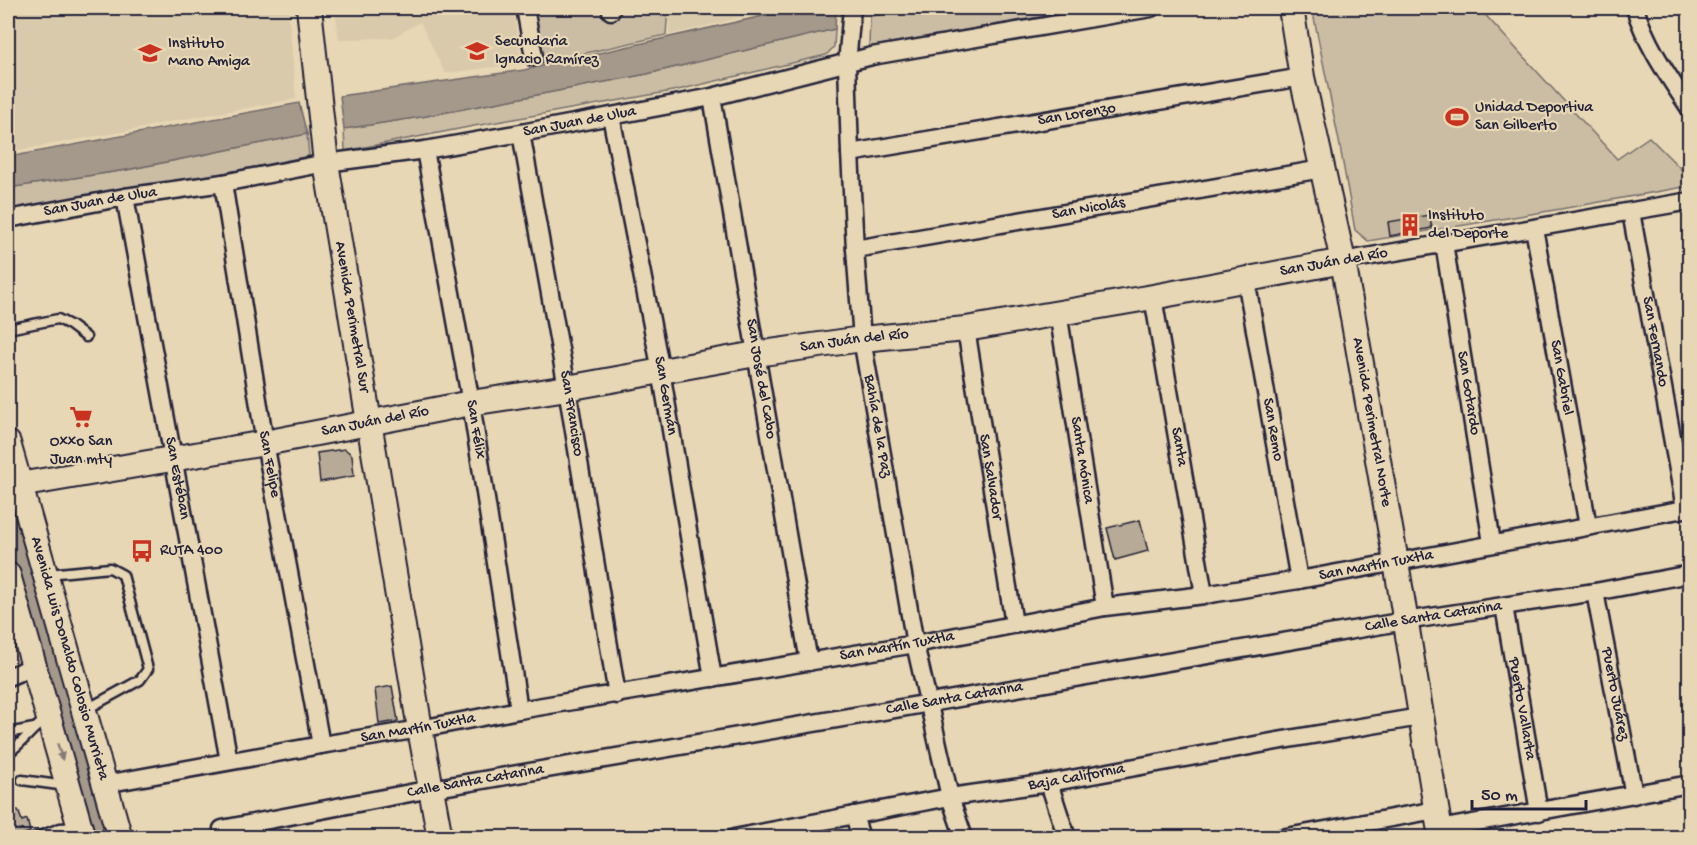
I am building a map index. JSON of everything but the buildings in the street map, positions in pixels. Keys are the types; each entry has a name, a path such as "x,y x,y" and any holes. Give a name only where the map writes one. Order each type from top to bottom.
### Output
{"street":[{"name":"Avenida Perimetral Sur","path":"309,8 326,163 440,837"},
{"path":"525,8 534,57"},
{"name":"Bahía de la Paz","path":"852,8 847,63 849,153 862,339 915,644 950,797 964,837"},
{"name":"San Juan de Ulua","path":"8,219 125,197 223,183 326,163 425,150 521,133 712,97 872,56 1150,8"},
{"name":"Avenida Perimetral Norte","path":"1291,8 1302,77 1343,261 1439,825"},
{"path":"1635,8 1665,74 1689,109"},
{"name":"San Lorenzo","path":"849,153 1302,77"},
{"name":"San José del Cabo","path":"712,97 809,662"},
{"name":"San Germán","path":"611,116 661,371 713,678"},
{"name":"San Francisco","path":"521,133 567,388 617,695"},
{"name":"San Félix","path":"425,150 471,403 519,710"},
{"name":"San Nicolás","path":"855,249 1322,169"},
{"name":"San Felipe","path":"223,183 265,443 321,745"},
{"name":"San Estéban","path":"125,197 230,761"},
{"name":"San Juán del Río","path":"10,465 173,457 265,443 471,403 756,354 862,339 966,329 1689,201"},
{"name":"San Fernando","path":"1631,212 1687,508"},
{"name":"San Gabriel","path":"1534,228 1588,526"},
{"name":"San Gotardo","path":"1444,243 1492,543"},
{"name":"San Remo","path":"1246,279 1299,579"},
{"name":"Santa","path":"1153,297 1204,595"},
{"name":"Santa Mónica","path":"1058,312 1105,608"},
{"name":"San Salvador","path":"966,329 1014,624"},
{"name":"Avenida Luis Donaldo Colosio Murrieta","path":"10,465 45,574 120,837"},
{"name":"San Martín Tuxtla","path":"105,784 519,710 915,644 1105,608 1299,579 1687,508"},
{"path":"8,575 34,666 42,723 70,787 82,832"},
{"name":"Calle Santa Catarina","path":"222,829 432,789 1405,621 1689,575"},
{"name":"Puerto Juárez","path":"1595,592 1634,795"},
{"name":"Puerto Vallarta","path":"1504,606 1539,812"},
{"path":"8,677 34,666"},
{"name":"Baja California","path":"734,837 760,836 854,814 1049,783 1420,717"},
{"path":"1049,783 1067,837"},
{"path":"1281,837 1439,825 1539,812 1689,784"},
{"path":"854,814 861,837"}],"lane":[{"path":"8,329 58,319 86,337"},
{"path":"45,574 110,568 123,575 148,669 140,680 84,711"},
{"path":"8,733 42,723"},
{"path":"12,750 42,723"},
{"path":"22,780 70,787"},
{"path":"35,837 82,832"}],"shaded area":[{"name":"Instituto Mano Amiga","path":"8,8 288,8 296,99 8,152"},
{"name":"Secundaria Ignacio Ramírez","path":"335,8 513,8 522,64 445,73 420,22 392,38 339,39"},
{"path":"518,8 668,8 666,35 528,66"},
{"path":"670,8 779,8 669,35"},
{"path":"798,8 836,8 835,29 647,74 421,117 344,129 340,96 524,70"},
{"path":"871,8 922,8 870,16"},
{"path":"916,8 1090,8 869,47 870,16"},
{"name":"Unidad Deportiva San Gilberto","path":"1312,8 1479,8 1617,159 1649,137 1683,171 1689,170 1689,186 1368,241 1355,230"},
{"path":"835,29 834,47 826,55 678,90 345,151 344,129 421,117 647,74"},
{"path":"299,103 307,134 126,170 8,188 8,157"},
{"path":"307,134 309,156 190,180 8,212 8,188 127,170"}],"waterway":[{"path":"8,521 64,721 100,838"}],"place":[{"name":"Secundaria Ignacio Ramírez","path":"477,51"},
{"name":"Instituto Mano Amiga","path":"150,53"},
{"name":"Unidad Deportiva San Gilberto","path":"1457,117"},
{"name":"Instituto del Deporte","path":"1410,225"},
{"name":"Oxxo San Juan mty","path":"81,417"},
{"name":"RUTA 400","path":"142,551"}]}
